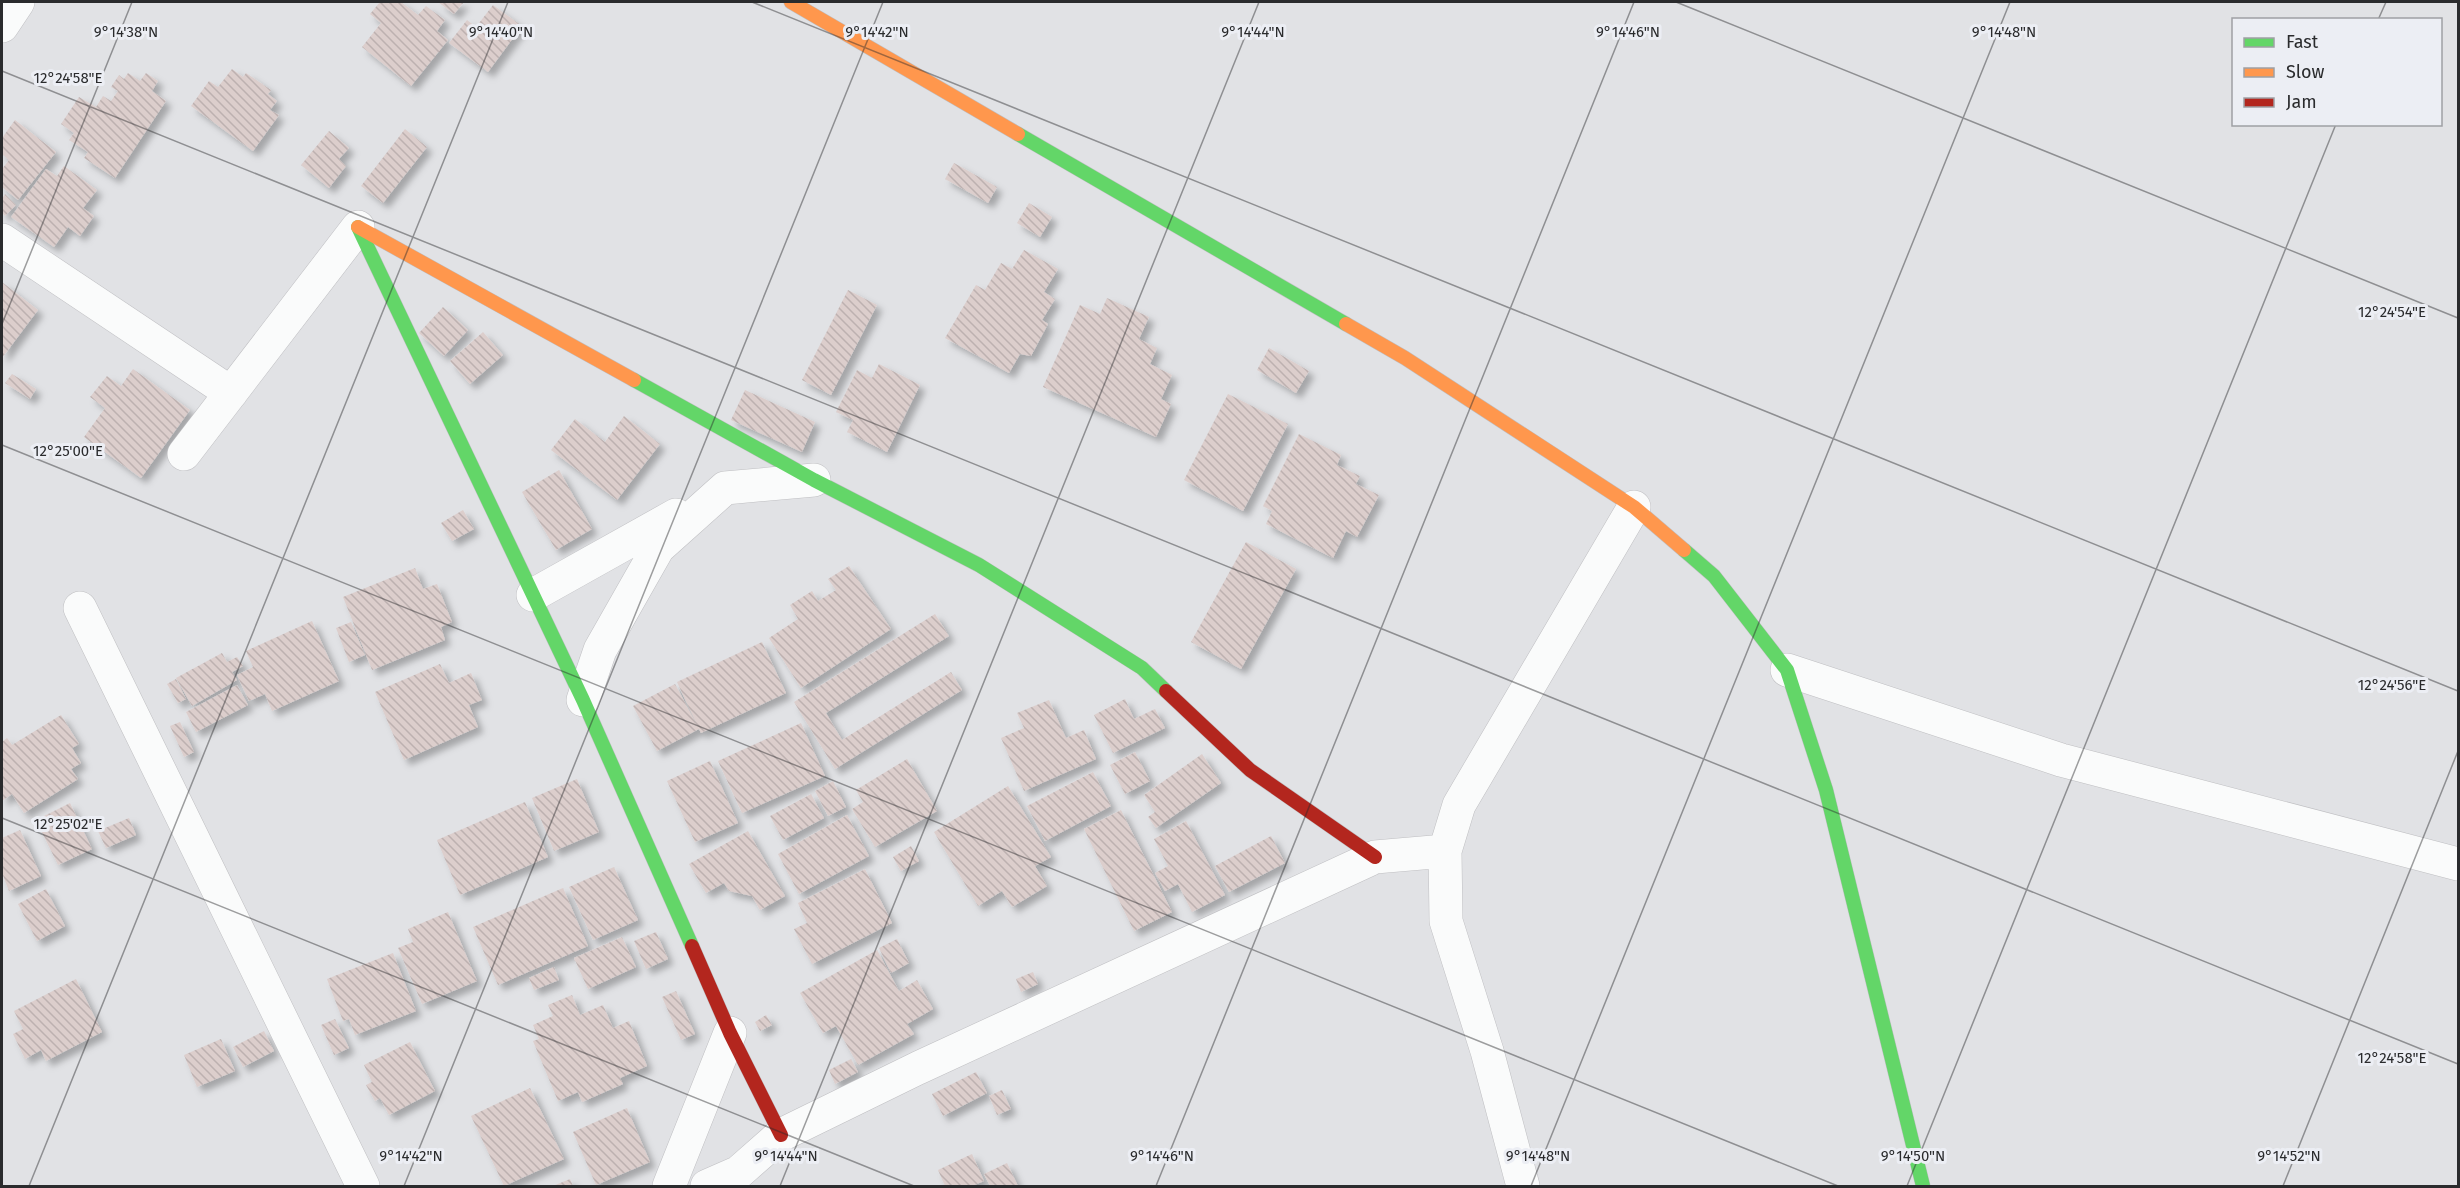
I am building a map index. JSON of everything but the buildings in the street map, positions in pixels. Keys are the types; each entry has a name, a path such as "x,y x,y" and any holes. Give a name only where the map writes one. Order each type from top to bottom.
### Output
{"street":[{"path":"2,26 18,2"},
{"path":"791,2 1405,358 1634,507 1714,576 1787,670 1826,790 1923,1186"},
{"path":"184,454 358,227"},
{"path":"358,227 814,480 978,565 1142,668 1250,770 1375,857"},
{"path":"358,227 583,700 730,1033 781,1135"},
{"path":"2,240 231,393"},
{"path":"533,595 725,488 814,480"},
{"path":"583,700 600,650 658,548 725,488"},
{"path":"1523,1186 1487,1052 1446,921 1445,851 1459,805 1634,507"},
{"path":"80,608 363,1186"},
{"path":"1787,670 2061,760 2458,864"},
{"path":"706,1186 739,1172 781,1135 918,1068 1375,857 1445,851"},
{"path":"669,1186 730,1033"}],"traffic: fast":[{"path":"1018,134 1346,324"},
{"path":"358,227 583,700 692,946"},
{"path":"634,380 814,480 979,565 1142,668 1166,691"},
{"path":"1684,550 1714,576 1787,670 1826,790 1923,1186"}],"traffic: slow":[{"path":"791,2 1018,134"},
{"path":"358,227 634,380"},
{"path":"1346,324 1405,358 1634,507 1684,550"}],"traffic: jam":[{"path":"1166,691 1250,770 1375,857"},
{"path":"692,946 730,1033 781,1135"}]}
